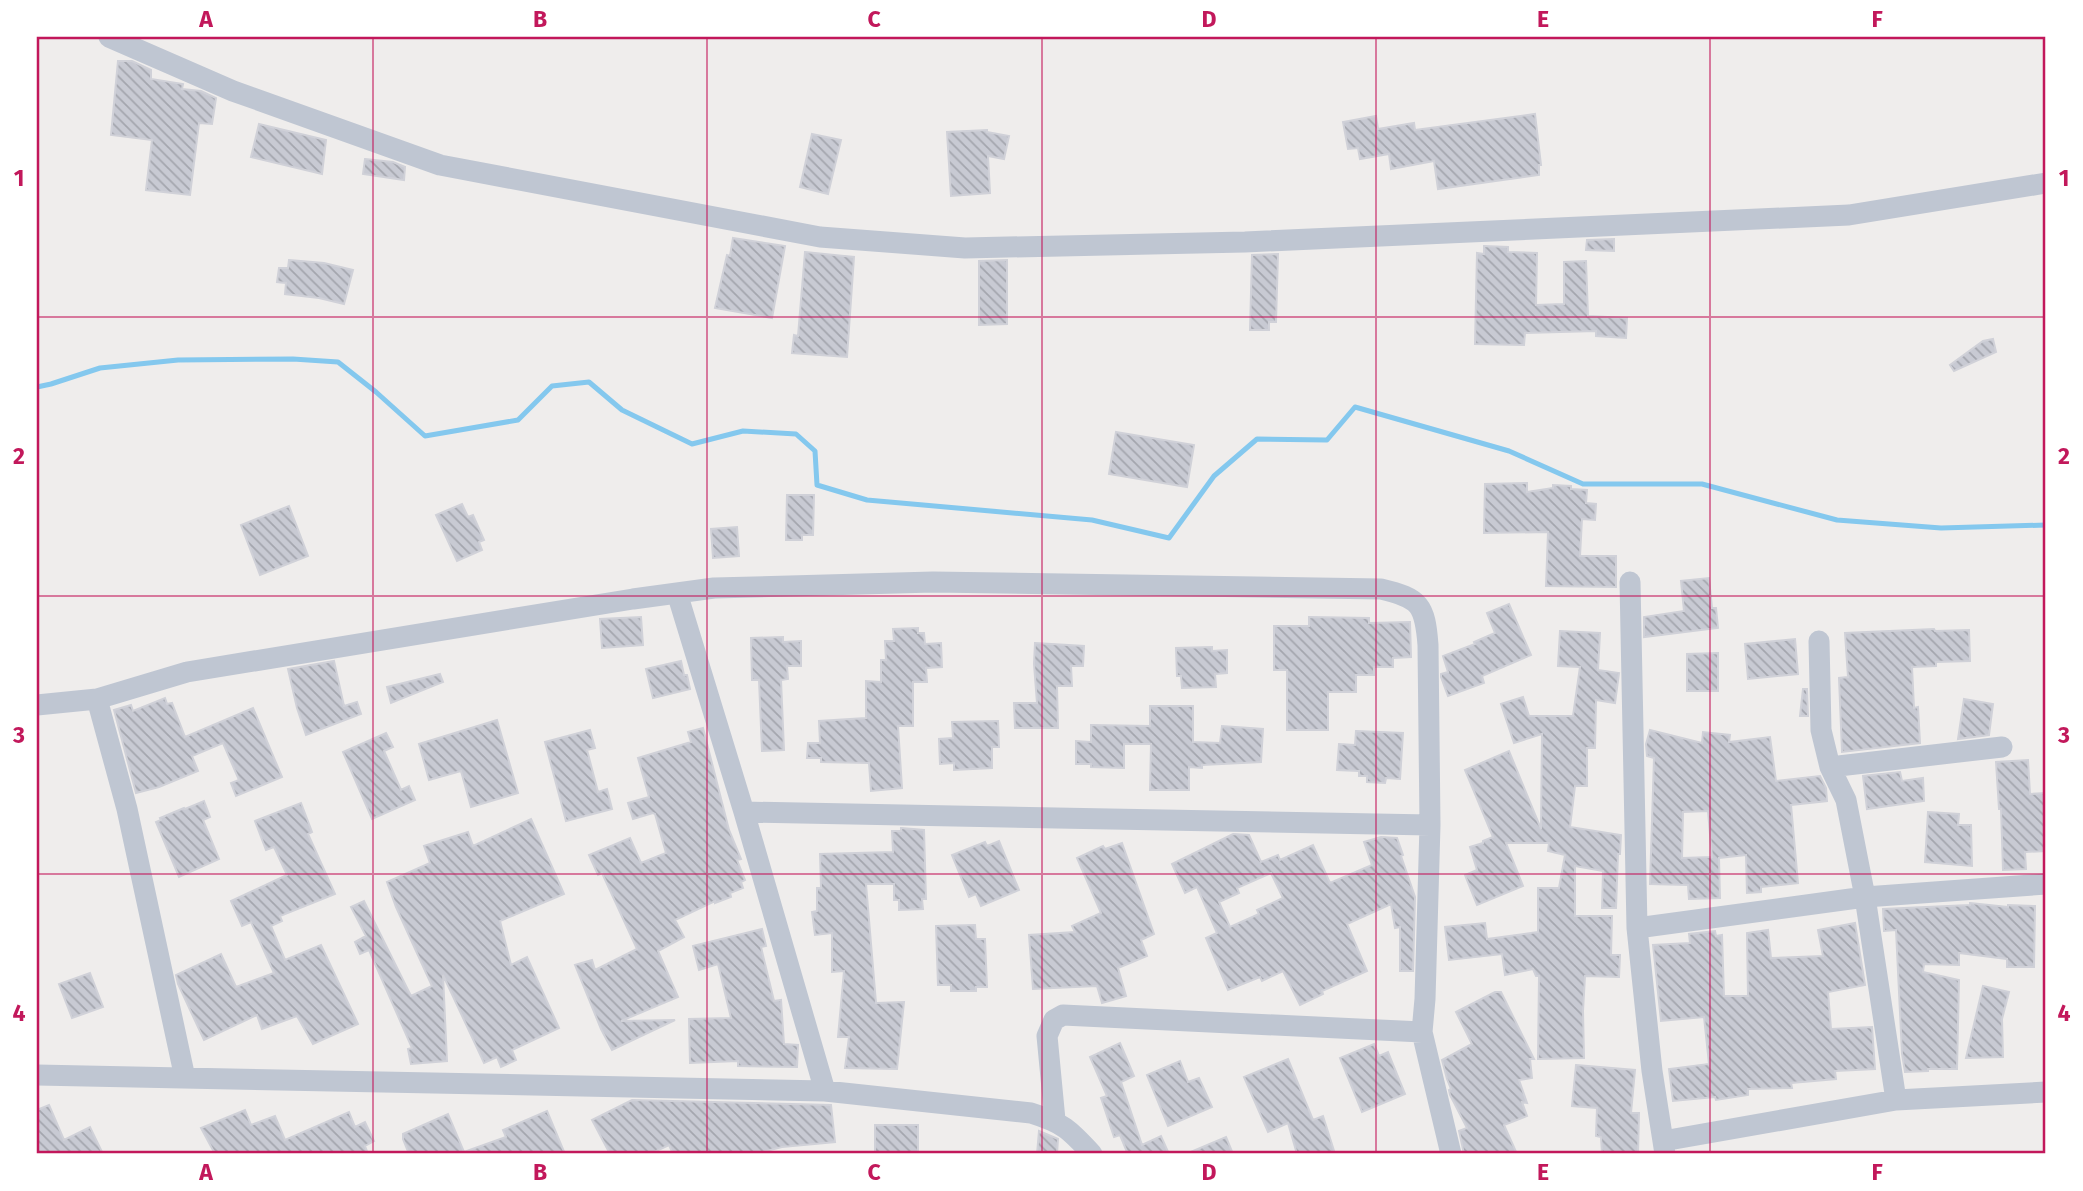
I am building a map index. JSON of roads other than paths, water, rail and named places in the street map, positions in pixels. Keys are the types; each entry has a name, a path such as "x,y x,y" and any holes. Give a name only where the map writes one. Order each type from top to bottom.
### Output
{"street":[{"path":"109,37 233,91 440,165 806,235 965,248 1231,243 1849,215 2046,183"},
{"path":"37,705 97,699 187,672 714,588 933,582 1381,589 1406,595 1419,606 1426,622 1428,645 1430,825 1426,999 1422,1032 1451,1154"},
{"path":"1630,582 1637,928 1652,1071 1664,1148 1896,1100 2046,1092"},
{"path":"677,593 825,1091"},
{"path":"1819,642 1821,730 1830,767 1846,800 1865,897 1896,1100"},
{"path":"97,699 127,809 185,1078"},
{"path":"1830,767 2002,747"},
{"path":"744,812 1430,825"},
{"path":"1637,928 1865,897 2046,884"},
{"path":"1055,1120 1047,1036 1054,1020 1063,1015 1422,1032"},
{"path":"37,1075 825,1091 1031,1113 1055,1120 1092,1154"}],"waterway":[{"path":"37,387 100,368 178,360 293,359 338,362 425,436 518,420 552,386 589,382 622,410 692,444 743,431 796,434 815,451 817,485 867,500 1092,520 1169,538 1214,476 1257,439 1327,440 1355,407 1509,451 1583,484 1702,484 1837,520 1941,528 2046,525"}]}
